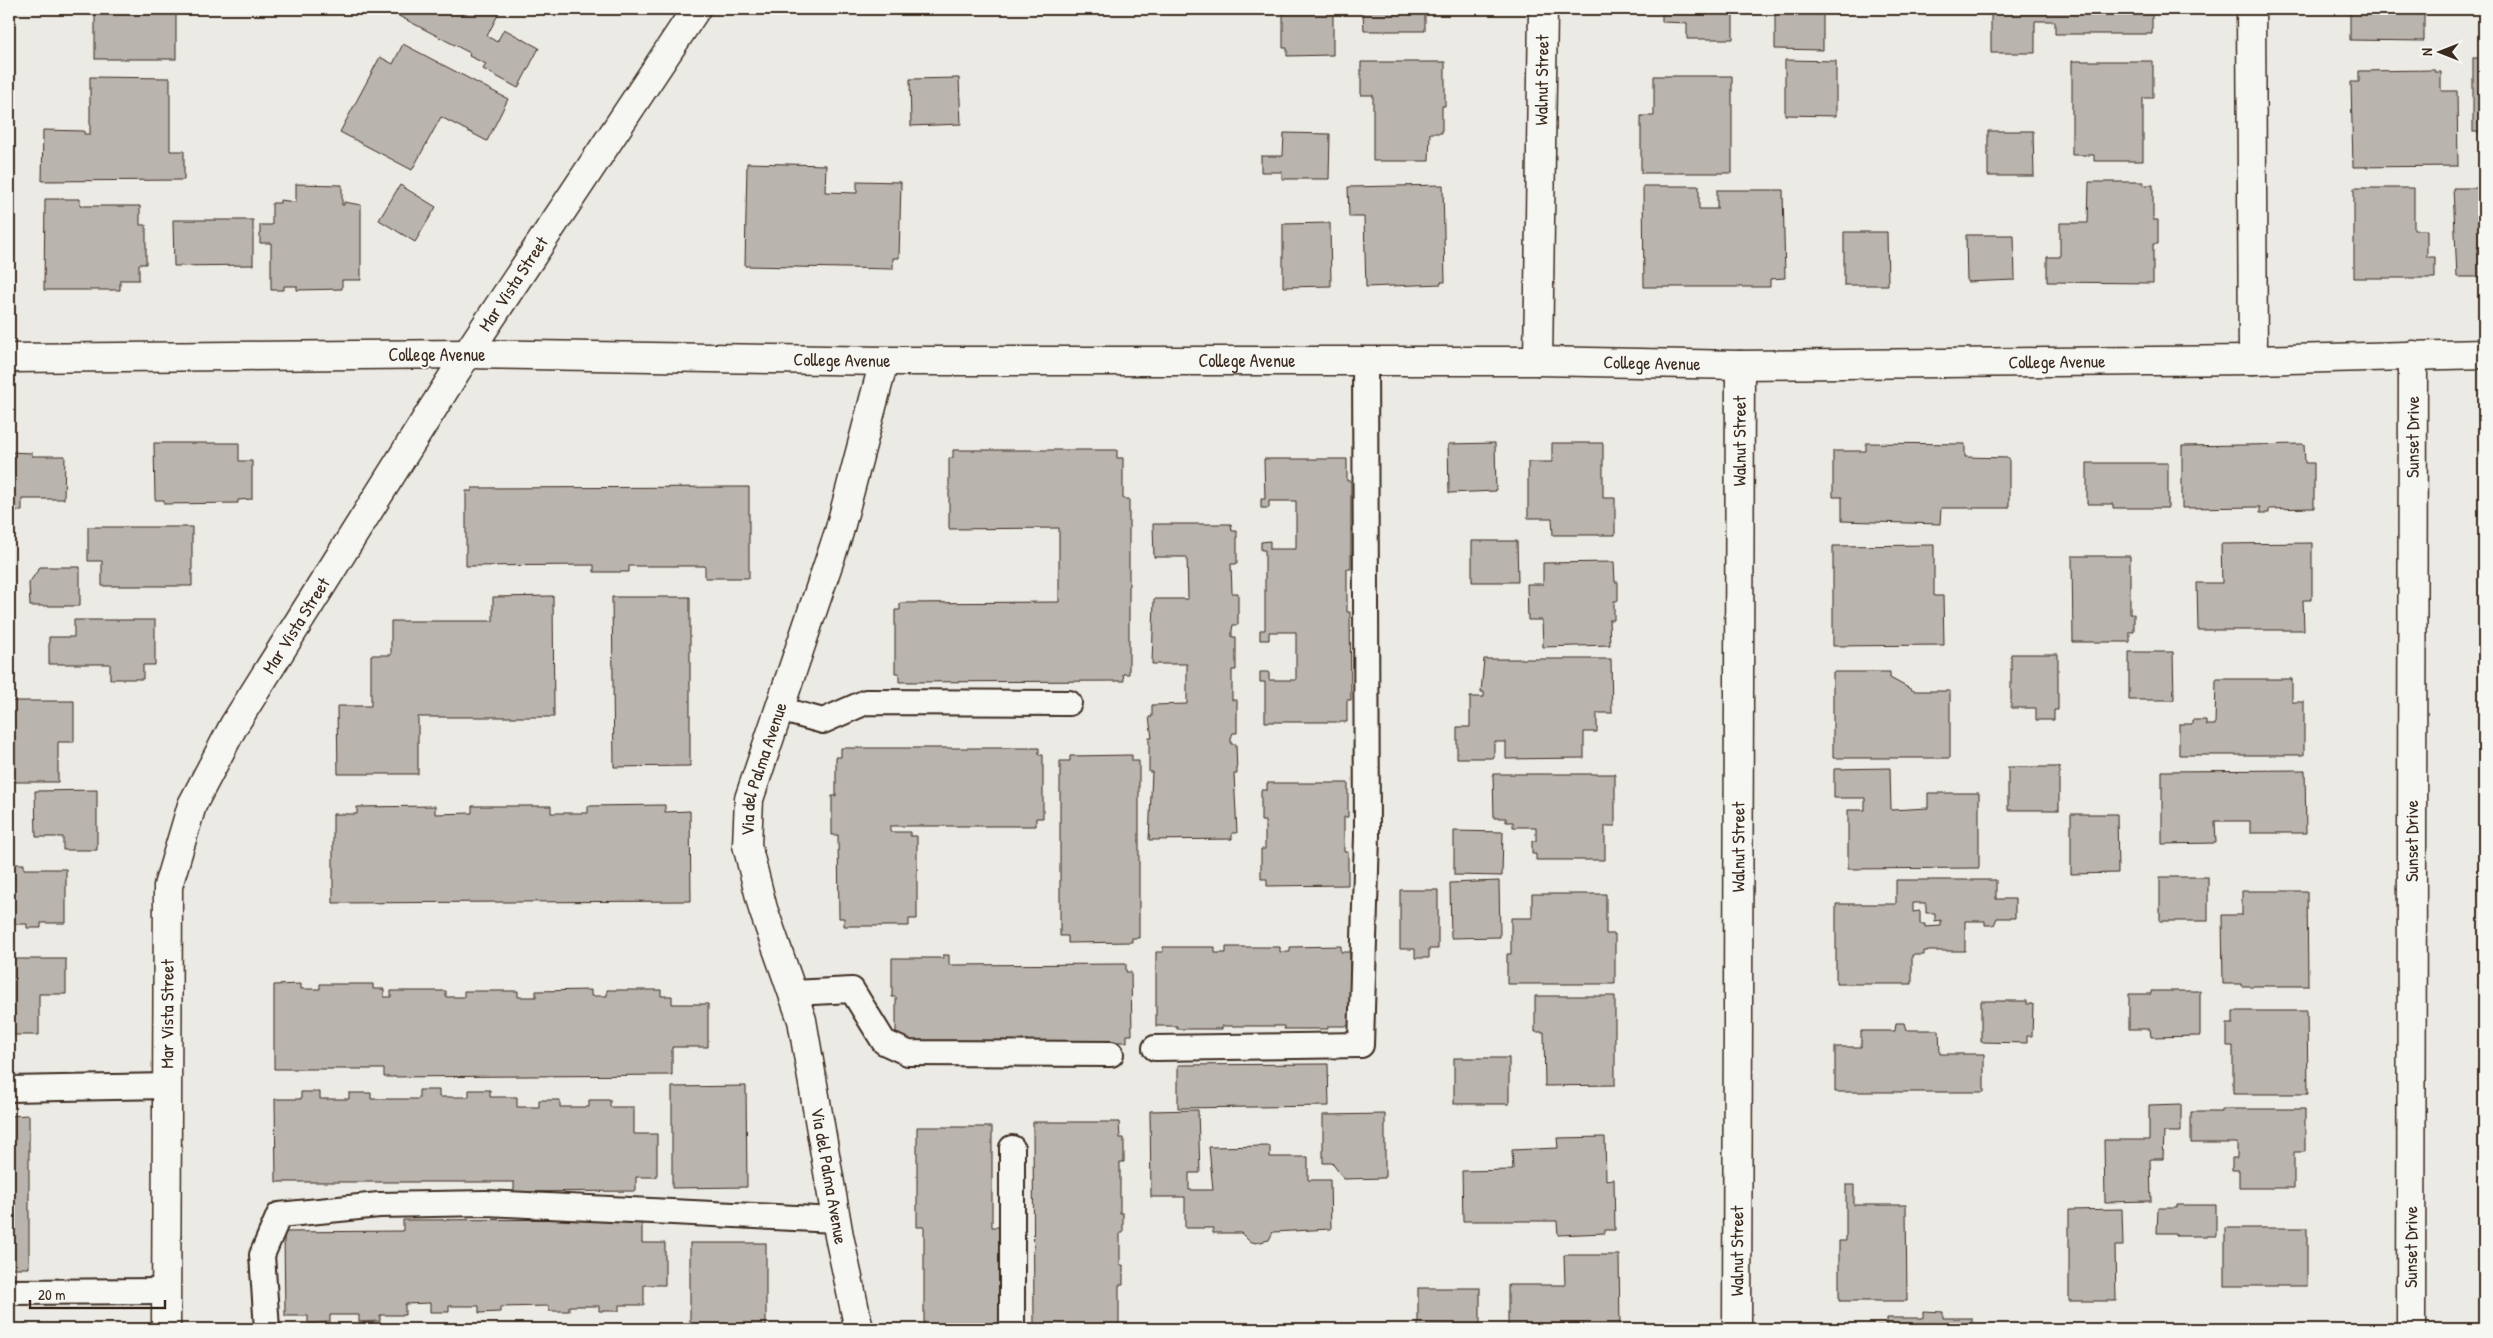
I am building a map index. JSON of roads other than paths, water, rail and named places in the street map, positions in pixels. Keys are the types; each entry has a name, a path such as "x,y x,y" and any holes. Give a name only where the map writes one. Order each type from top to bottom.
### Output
{"street":[{"name":"Mar Vista Street","path":"166,1329 168,886 192,805 234,725 467,354 696,9"},
{"name":"Walnut Street","path":"1538,362 1543,9"},
{"path":"2251,9 2253,360"},
{"name":"College Avenue","path":"9,358 467,354 884,362 1538,362 1740,365 2253,360 2484,354"},
{"name":"Sunset Drive","path":"2410,1329 2413,355"},
{"name":"Via del Palma Avenue","path":"859,1329 836,1220 802,1020 763,909 747,844 749,799 839,532 884,362"},
{"name":"Walnut Street","path":"1737,1329 1740,365"}],"lane":[{"path":"1155,1048 1361,1046 1368,834 1365,362"},
{"path":"779,709 823,721 866,702 1069,704"},
{"path":"793,993 852,990 884,1042 908,1053 1111,1054"},
{"path":"9,1089 168,1086"},
{"path":"1012,1148 1012,1329"},
{"path":"267,1329 262,1255 279,1215 380,1205 486,1203 836,1220"},
{"path":"9,1292 166,1291"}]}
